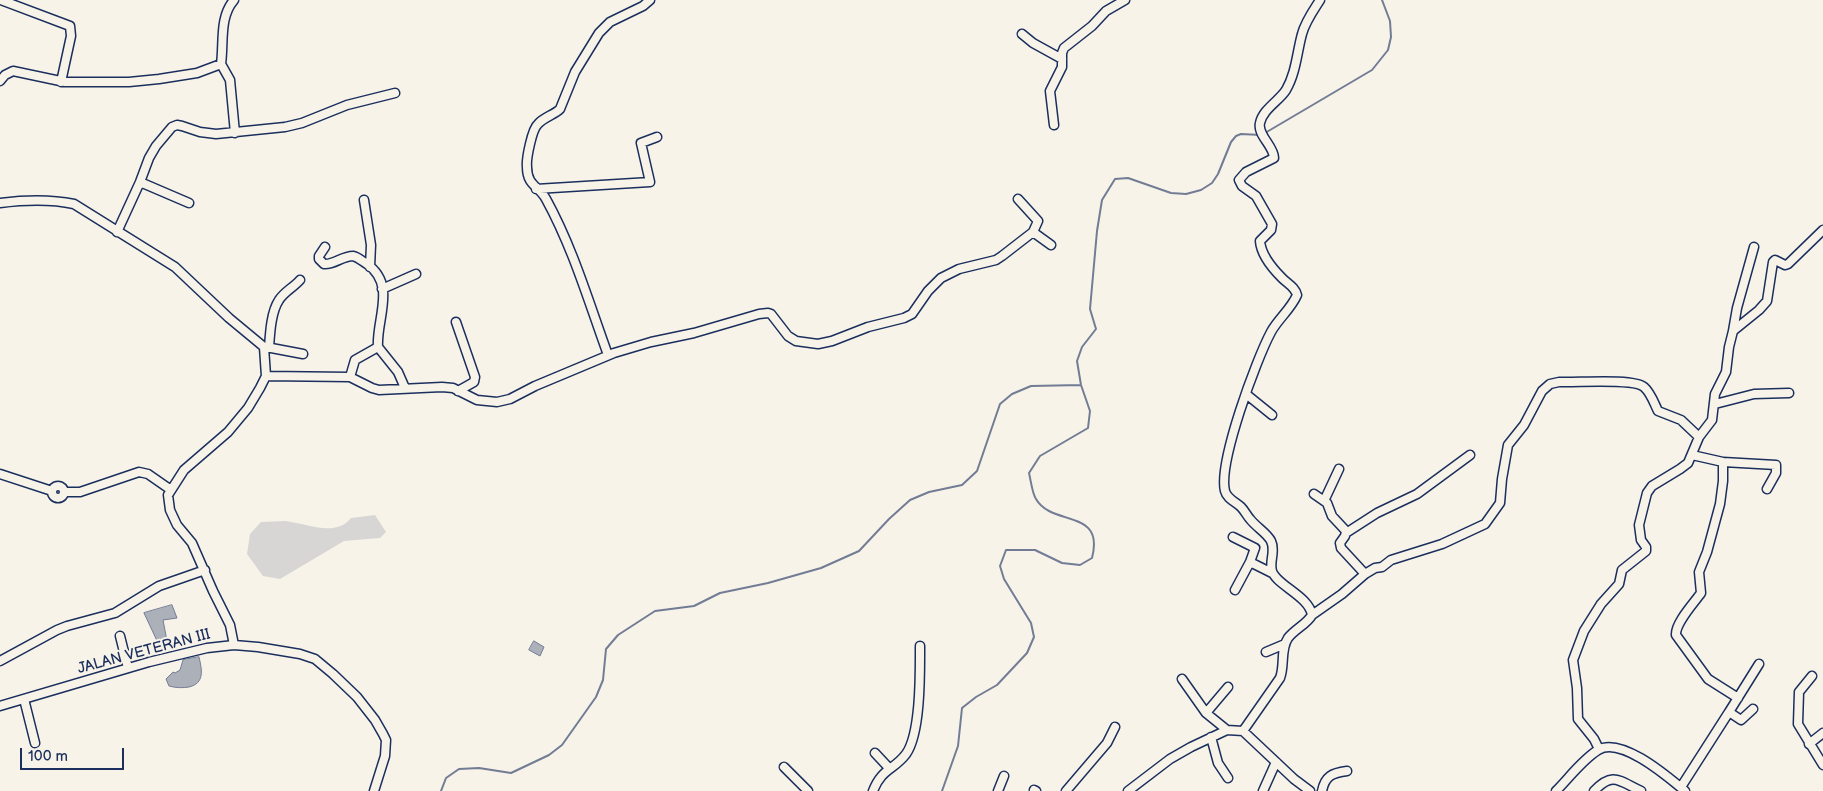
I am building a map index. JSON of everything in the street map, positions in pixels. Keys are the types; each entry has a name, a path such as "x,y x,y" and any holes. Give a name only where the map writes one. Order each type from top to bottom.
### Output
{"street":[{"path":"1,0 70,26 72,31 61,82"},
{"path":"234,0 228,7 224,18 221,64 230,80 235,133"},
{"path":"608,356 568,247 545,197 531,184 526,168 535,127 560,109 575,72 598,33 610,22 644,6 650,0"},
{"path":"1054,125 1050,91 1062,67 1064,48 1092,26 1106,11 1125,0"},
{"path":"1272,574 1272,542 1242,508 1227,496 1225,491 1226,468 1229,451 1246,394 1270,334 1297,295 1296,290 1282,278 1263,255 1260,241 1271,230 1272,224 1256,196 1239,182 1240,177 1246,172 1274,158 1274,152 1260,127 1260,121 1286,90 1292,78 1304,26 1320,0"},
{"path":"1022,34 1033,43 1062,59"},
{"path":"0,81 9,72 18,71 61,82 82,84 159,79 197,73 221,64"},
{"path":"117,232 149,158 156,146 172,127 177,125 208,133 235,133 292,126 347,105 396,93"},
{"path":"536,189 650,182 641,143 658,137"},
{"path":"140,182 189,203"},
{"path":"364,200 371,245 370,266"},
{"path":"266,376 350,377 372,388 453,388 476,400 497,402 510,399 535,386 608,356 651,342 694,333 768,312 775,317 788,336 796,341 818,344 832,341 868,327 904,318 912,314 928,291 941,278 959,269 996,260 1002,256 1033,232 1038,221 1018,200"},
{"path":"0,203 24,201 74,204 175,267 223,312 266,347 303,354"},
{"path":"1733,331 1759,310 1766,301 1774,260 1788,264 1823,230"},
{"path":"1033,232 1051,245"},
{"path":"325,247 319,256 319,259 324,264 331,264 340,258 352,256 357,257 370,266 377,274 384,304 378,347 398,372 405,388"},
{"path":"1599,749 1589,732 1578,719 1577,688 1573,669 1575,653 1584,631 1601,604 1619,584 1620,572 1646,551 1646,547 1641,540 1639,525 1647,493 1652,486 1680,470 1688,463 1698,437 1712,420 1717,389 1726,372 1737,308 1754,247"},
{"path":"382,290 416,274"},
{"path":"234,645 230,625 205,570 192,543 177,526 170,510 168,503 170,490 184,470 237,422 256,395 266,376 266,347 278,303 281,297 300,280"},
{"path":"456,322 475,377 474,382 470,386 458,391"},
{"path":"350,377 355,360 378,347"},
{"path":"1266,652 1285,644 1294,632 1312,615 1375,568 1382,567 1391,560 1442,544 1485,524 1500,503 1508,445 1532,413 1542,391 1550,384 1558,382 1614,382 1641,385 1650,394 1658,411 1681,420 1698,437"},
{"path":"1715,404 1754,394 1789,393"},
{"path":"1246,394 1272,415"},
{"path":"1692,454 1723,462 1776,465 1776,474 1767,490"},
{"path":"1365,574 1341,548 1340,543 1346,533 1377,513 1417,494 1470,456"},
{"path":"1723,462 1720,504 1707,552 1699,572 1701,593 1676,630 1678,640 1708,680 1738,698"},
{"path":"1324,500 1339,469"},
{"path":"0,474 52,491 56,498 62,497 64,492 80,492 139,472 148,474 170,490"},
{"path":"1314,494 1324,500 1332,516 1346,533"},
{"path":"1233,537 1255,548 1250,562 1235,590"},
{"path":"1250,562 1272,574 1298,596 1310,608 1312,615"},
{"path":"0,661 56,630 115,614 159,586 205,570"},
{"path":"120,636 128,668"},
{"path":"1243,731 1280,678 1283,670 1285,644"},
{"name":"JALAN VETERAN III","path":"0,706 128,668 207,648 234,645 300,654 315,659 357,697 375,720 386,740 386,756 374,791"},
{"path":"873,791 880,776 898,763 906,754 912,742 920,676 920,646"},
{"path":"1556,791 1599,749 1616,749 1631,754 1647,762 1683,789 1759,664"},
{"path":"1812,676 1802,687 1798,698 1798,724 1823,765"},
{"path":"1182,679 1206,713 1227,730"},
{"path":"1206,713 1228,687"},
{"path":"24,699 35,743"},
{"path":"1729,712 1741,720 1753,709"},
{"path":"1066,791 1107,743 1115,727"},
{"path":"1128,791 1170,759 1227,730 1243,731 1310,791"},
{"path":"1809,744 1823,734"},
{"path":"1211,737 1218,763 1228,778"},
{"path":"876,754 889,768"},
{"path":"1263,791 1276,762"},
{"path":"784,767 808,791"},
{"path":"1322,791 1326,778 1336,772 1347,771"},
{"path":"998,791 1004,776"},
{"path":"1594,791 1603,781 1608,779 1614,779 1641,791"}],"shaded area":[{"path":"375,515 386,532 380,538 344,541 280,579 263,576 247,554 250,534 261,522 285,521 329,528 344,524 351,518"},
{"path":"172,605 177,618 163,620 167,641 158,643 144,613"},
{"path":"534,641 544,647 540,656 529,650"},
{"path":"199,657 201,675 198,682 187,687 169,686 166,679 173,672 175,673 180,670 183,660"}],"waterway":[{"path":"1265,133 1372,70 1388,50 1391,37 1390,21 1382,0"},
{"path":"942,791 958,746 962,708 976,697 997,685 1027,653 1034,637 1031,623 1004,579 1000,566 1006,550 1035,550 1062,563 1080,565 1092,558 1094,542 1091,532 1075,520 1044,508 1036,499 1029,473 1040,456 1088,428 1090,411 1081,385 1077,361 1082,347 1096,329 1090,309 1097,231 1102,200 1115,179 1128,178 1171,193 1186,194 1201,190 1212,183 1218,174 1231,142 1236,136 1241,134 1261,135"},
{"path":"441,791 446,778 459,769 479,768 511,773 549,755 562,745 596,697 603,680 606,649 618,635 655,611 694,606 720,593 768,583 821,568 859,551 910,500 929,492 962,485 977,471 1000,404 1012,394 1031,386 1081,385"}]}
